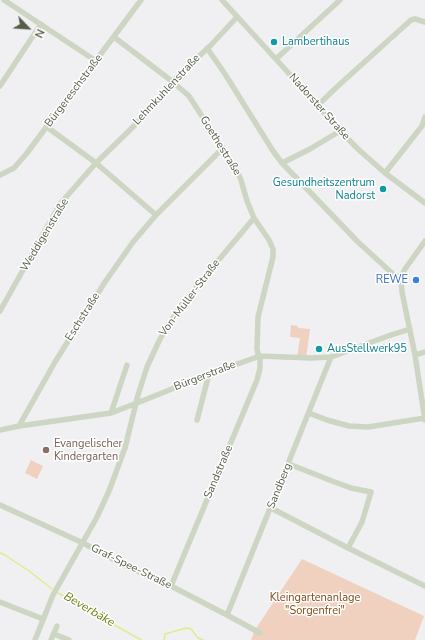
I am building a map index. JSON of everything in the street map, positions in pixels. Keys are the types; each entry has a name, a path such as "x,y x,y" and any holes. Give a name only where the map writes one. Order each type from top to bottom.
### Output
{"street":[{"path":"4,0 96,61"},
{"name":"Bürgereschstraße","path":"0,175 14,168 27,153 141,0"},
{"name":"Nadorster Straße","path":"222,0 340,131 385,173 425,203"},
{"path":"276,59 340,0"},
{"name":"Lehmkuhlenstraße","path":"96,164 237,17"},
{"path":"317,106 411,20 415,19 425,22"},
{"path":"0,86 41,24"},
{"name":"Goethestraße","path":"114,37 189,96 237,171 254,218 269,240 273,249 273,257 258,317 257,349 260,356"},
{"path":"207,48 282,163 358,242 394,275 401,277"},
{"path":"385,173 422,126 425,117"},
{"path":"47,127 96,164 156,215"},
{"path":"282,163 340,131"},
{"name":"Eschstraße","path":"19,426 54,362 133,242 156,215 223,148"},
{"name":"Weddigenstraße","path":"0,311 60,204 96,164"},
{"name":"Von-Müller-Straße","path":"35,640 53,595 83,543 121,462 140,390 151,358 159,341 168,326 211,269 254,218"},
{"path":"309,413 348,426 368,427 425,419 415,355 402,292 401,277 425,241"},
{"name":"Bürgerstraße","path":"0,430 111,413 209,374 260,356 311,358 331,357 410,329"},
{"path":"415,355 425,352"},
{"name":"Sandstraße","path":"171,586 257,380 260,368 260,356"},
{"name":"Sandberg","path":"227,615 331,357"},
{"path":"111,413 127,365"},
{"path":"197,420 209,374"},
{"path":"289,464 351,488 372,492 362,522 348,548"},
{"name":"Graf-Spee-Straße","path":"0,505 171,586 260,633"},
{"path":"271,508 425,586"},
{"path":"0,602 43,619"},
{"path":"51,640 57,626"},
{"path":"54,634 69,640"}],"green space":[{"path":"291,325 299,328 310,329 306,358 297,358 300,338 290,337"},
{"path":"31,460 43,466 37,479 25,473"},
{"name":"Kleingartenanlage \"Sorgenfrei\"","path":"302,559 424,616 415,640 251,640 255,630"}],"waterway":[{"name":"Beverbäke","path":"0,553 29,571 52,589"},
{"name":"Beverbäke","path":"58,593 141,640"},
{"name":"Beverbäke","path":"164,640 165,634 186,628 191,629 198,638 203,640"}],"place":[{"name":"Lambertihaus","path":"274,42"},
{"name":"Gesundheitszentrum Nadorst","path":"383,189"},
{"name":"REWE","path":"416,280"},
{"name":"AusStellwerk95","path":"319,349"},
{"name":"Evangelischer Kindergarten","path":"46,450"}]}
